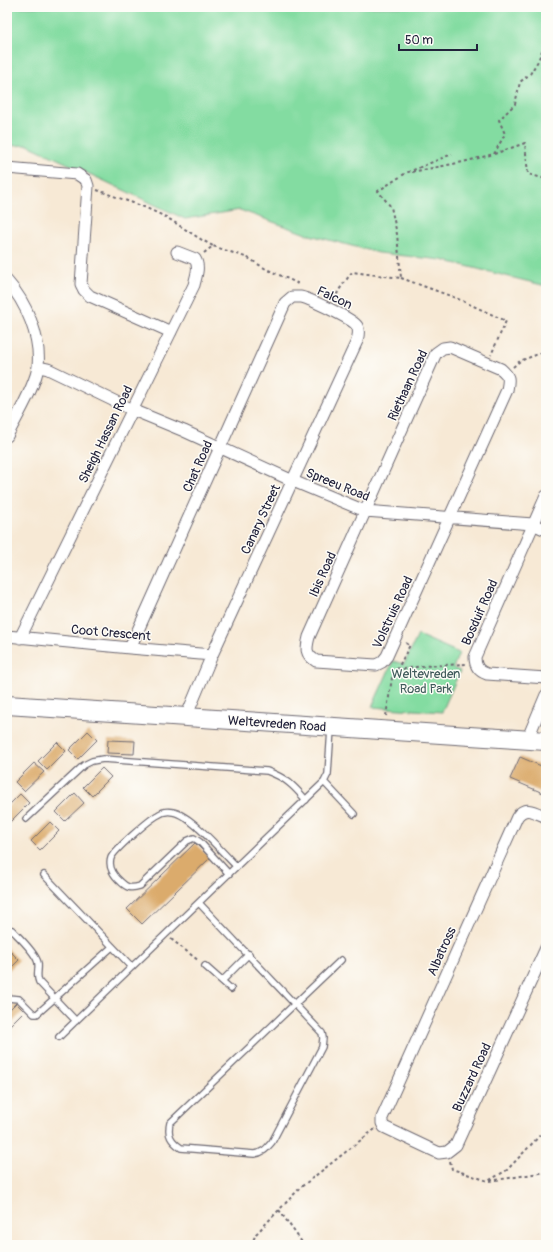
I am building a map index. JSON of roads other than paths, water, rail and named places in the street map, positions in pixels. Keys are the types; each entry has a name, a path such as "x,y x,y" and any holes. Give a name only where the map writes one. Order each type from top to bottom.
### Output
{"main road":[{"name":"Weltevreden Road","path":"7,705 546,741"}],"street":[{"path":"7,168 77,174 86,180 88,186 81,284 84,290 90,296 171,332"},
{"name":"Sheigh Hassan Road","path":"20,638 194,285 198,269 196,260 177,252"},
{"path":"7,281 20,299 30,318 36,336 38,367 32,387 7,436"},
{"name":"Falcon","path":"292,297 301,297 347,317 358,327 359,333"},
{"name":"Chat Road","path":"130,648 286,303 292,297"},
{"name":"Canary Street","path":"186,717 212,655 357,341 359,333"},
{"name":"Riethaan Road","path":"365,511 436,353 443,348 450,347 501,369 509,380 507,390 450,519"},
{"name":"Spreeu Road","path":"38,367 48,369 133,410 184,431 293,481 365,511 450,519 533,524 546,530"},
{"path":"533,524 546,496"},
{"name":"Ibis Road","path":"306,649 308,637 365,511"},
{"name":"Volstruis Road","path":"306,649 310,657 316,661 376,665 385,660 450,519"},
{"name":"Bosduif Road","path":"533,524 477,650 475,664 477,669 487,674 546,678"},
{"name":"Coot Crescent","path":"7,636 212,655"},
{"path":"527,740 546,695"},
{"name":"Albatross","path":"447,1152 439,1153 383,1125 382,1118 516,817 520,812 529,810 546,817"},
{"name":"Buzzard Road","path":"447,1152 456,1145 546,948"}],"lane":[{"path":"59,1037 324,782 328,774 332,727"},
{"path":"26,819 84,765 92,761 103,759 267,771 280,775 306,800"},
{"path":"324,782 354,814"},
{"path":"229,874 200,842 194,838 187,840 140,886 134,888 125,886 116,878 110,866 111,859 115,852 151,820 162,813 171,811 181,814 192,822 237,866"},
{"path":"44,876 132,967"},
{"path":"199,903 249,954 295,1003 322,1033 323,1042 322,1047 272,1142 265,1151 260,1154 254,1154 181,1148 174,1144 169,1137 168,1131 170,1123 295,1003 341,960"},
{"path":"12,930 37,959 38,981 76,1021"},
{"path":"7,998 19,999 35,1015 112,946"},
{"path":"222,981 249,954"},
{"path":"205,966 232,989"}],"park label":[{"name":"Weltevreden Road Park","path":"426,680"}]}
